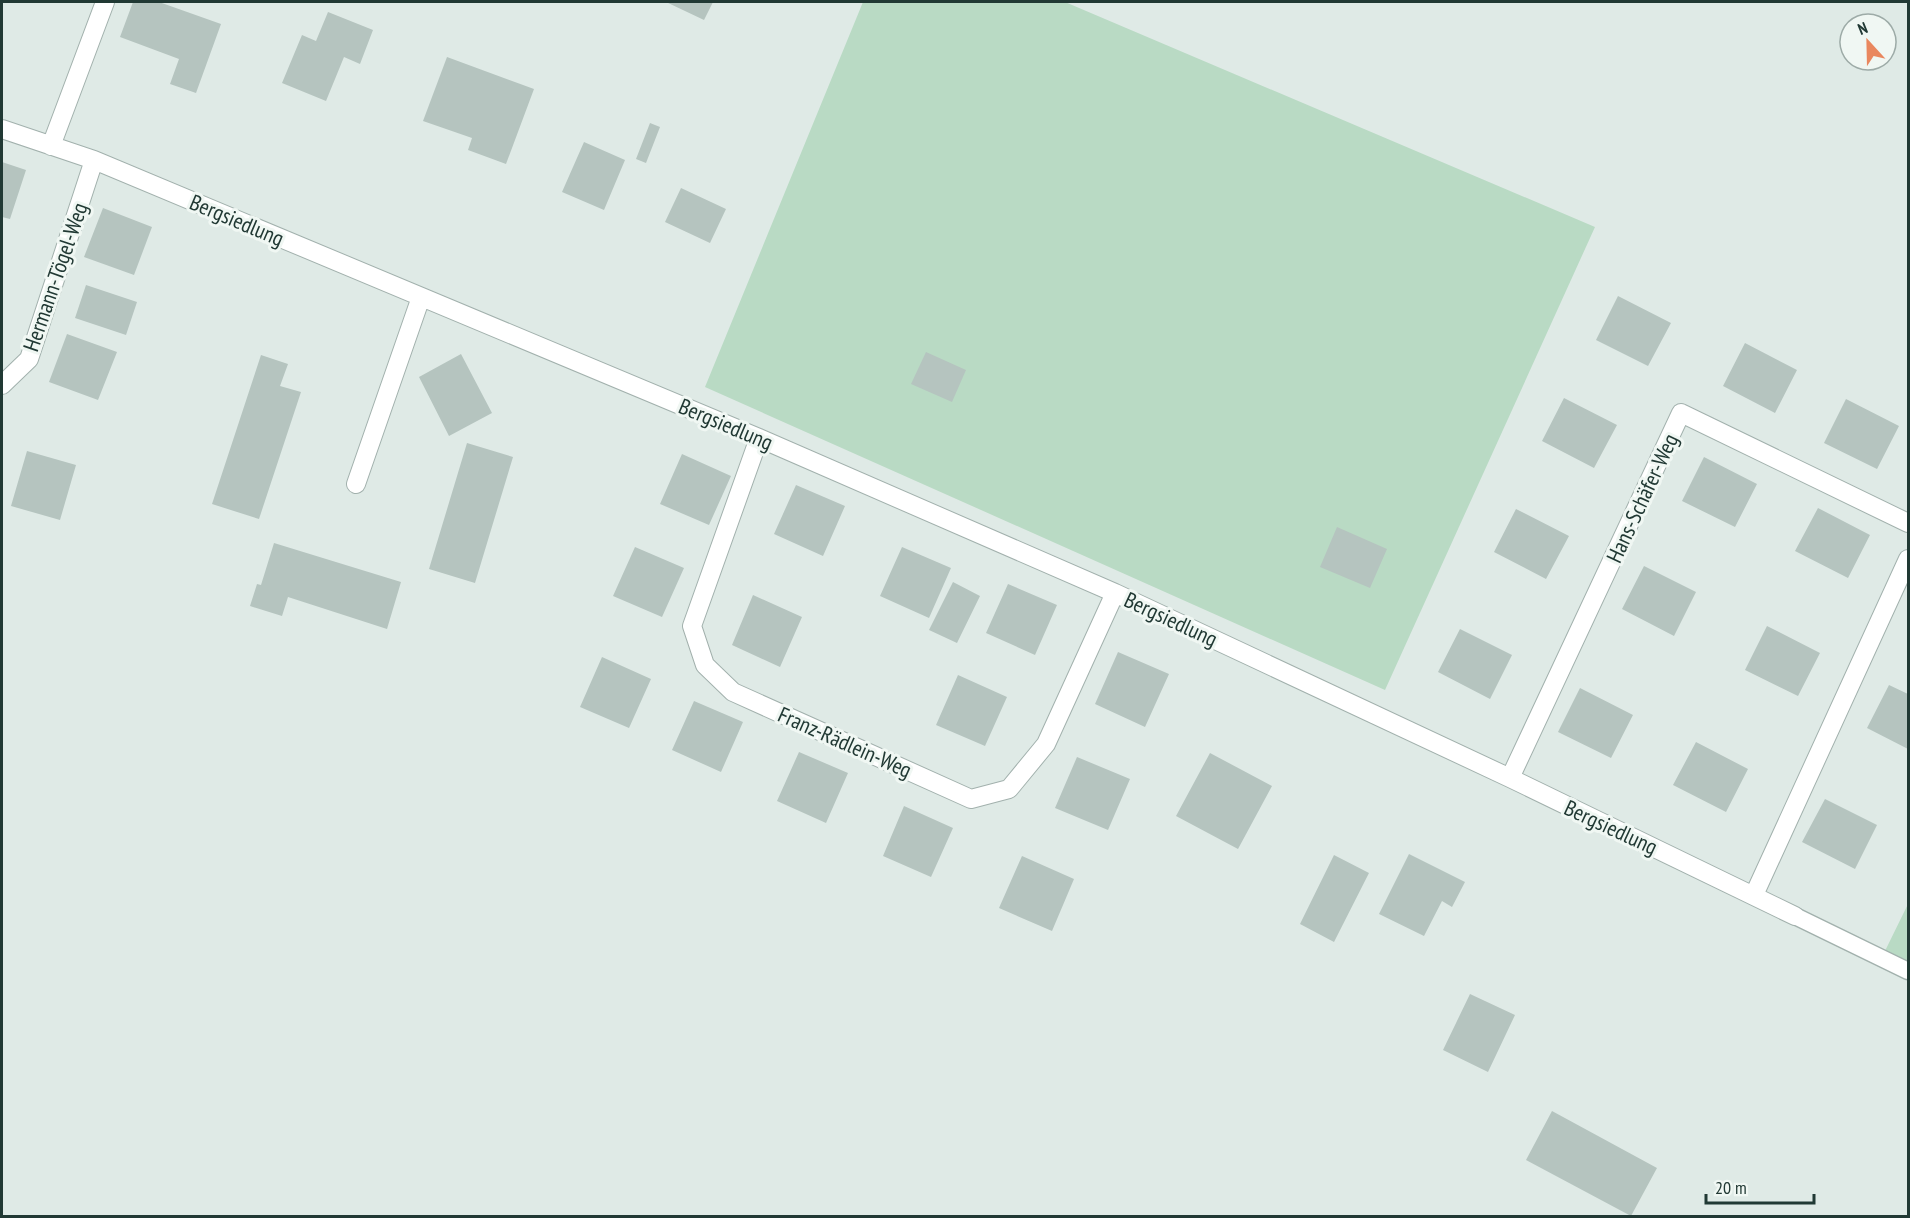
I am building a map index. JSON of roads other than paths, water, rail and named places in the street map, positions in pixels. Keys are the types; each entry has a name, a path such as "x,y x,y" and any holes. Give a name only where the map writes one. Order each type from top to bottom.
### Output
{"street":[{"path":"51,146 105,2"},
{"name":"Bergsiedlung","path":"2,129 94,160 759,438 1115,593 1510,778 1795,916"},
{"name":"Hermann-Tögel-Weg","path":"2,385 29,359 94,160"},
{"path":"356,484 421,297"},
{"name":"Hans-Schäfer-Weg","path":"1510,778 1681,413 1908,523"},
{"name":"Franz-Rädlein-Weg","path":"759,438 692,626 705,664 733,692 971,799 1008,789 1046,744 1115,593"},
{"path":"1754,895 1908,559"}],"lane":[{"name":"Bergsiedlung","path":"1795,916 1908,971"}]}
